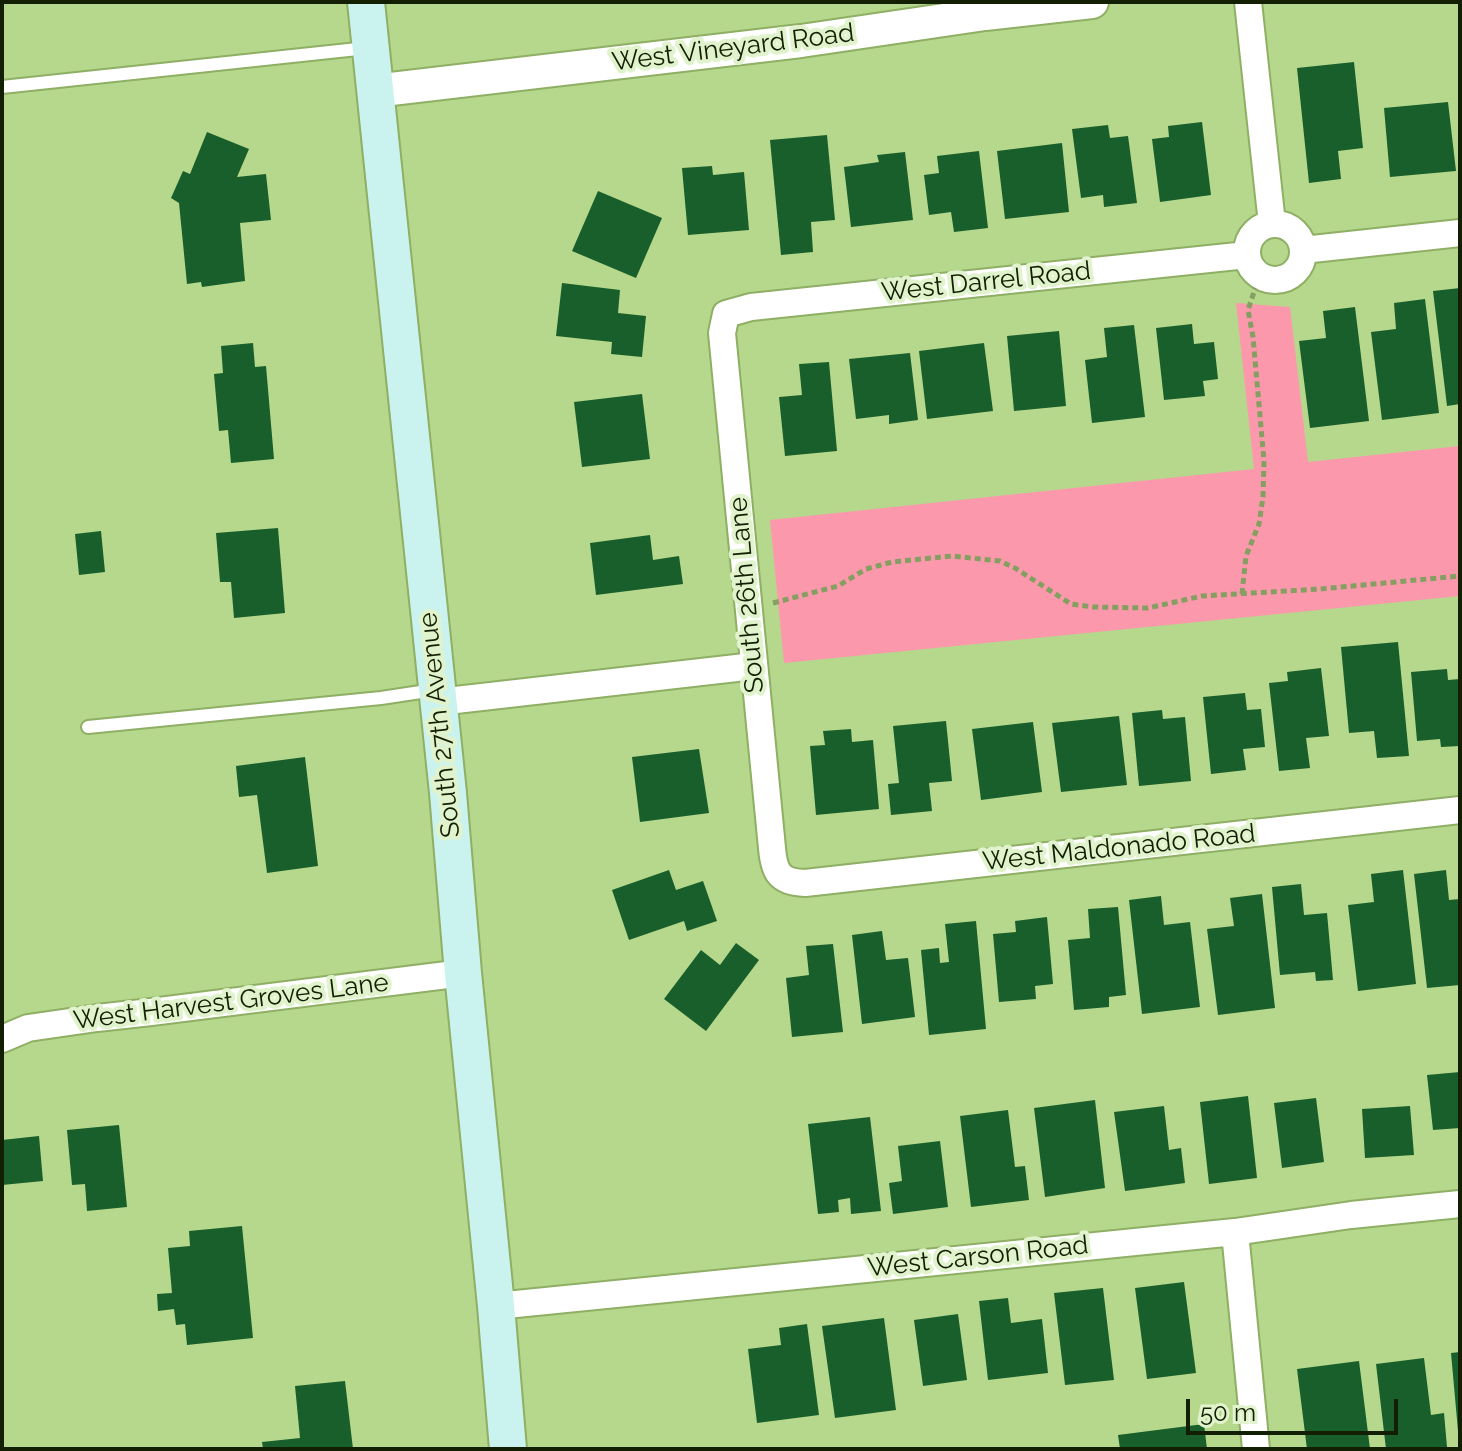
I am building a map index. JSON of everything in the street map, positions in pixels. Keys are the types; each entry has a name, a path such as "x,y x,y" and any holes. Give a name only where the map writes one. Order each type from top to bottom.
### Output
{"main road":[{"name":"South 27th Avenue","path":"366,2 448,793 508,1449"}],"street":[{"name":"West Vineyard Road","path":"374,91 786,43 985,8 1092,2"},
{"path":"1248,2 1272,224"},
{"path":"1253,266 1248,243 1255,232 1272,224 1290,229 1299,238 1303,250 1460,233"},
{"name":"West Darrel Road","path":"726,314 751,307 1253,266 1271,280 1284,280 1295,273 1302,262 1303,250"},
{"name":"South 26th Lane","path":"726,314 722,333 773,863 780,876"},
{"path":"437,696 754,666"},
{"name":"West Maldonado Road","path":"780,876 796,883 805,883 1460,810"},
{"name":"West Harvest Groves Lane","path":"2,1039 28,1028 97,1018 463,973"},
{"name":"West Carson Road","path":"496,1306 1235,1232 1351,1215 1460,1204"},
{"path":"1235,1232 1256,1449"}],"lane":[{"path":"2,87 370,48"},
{"path":"88,727 381,698 437,696"}],"path":[{"path":"1242,594 1246,556 1259,524 1263,497 1264,461 1248,310 1253,266"},
{"path":"749,609 838,586 866,569 892,562 952,556 1000,561 1071,604 1093,607 1148,608 1202,596 1460,576"}],"shaded area":[{"path":"1236,303 1290,307 1308,462 1460,446 1460,596 784,663 770,520 1254,469"}],"building":[{"path":"1354,62 1363,148 1338,151 1341,179 1309,183 1297,68"},
{"path":"1448,102 1456,171 1390,177 1384,108"},
{"path":"1202,122 1211,195 1160,202 1152,139 1169,137 1168,126"},
{"path":"1108,125 1110,138 1128,136 1137,203 1104,207 1103,195 1081,198 1072,129"},
{"path":"207,132 249,149 237,177 266,174 271,220 240,223 245,281 202,287 201,282 187,284 179,203 171,198 183,171 190,174"},
{"path":"827,135 835,220 811,222 813,252 781,255 770,140"},
{"path":"1062,143 1069,212 1005,219 997,151"},
{"path":"979,151 988,228 954,232 951,212 929,215 924,175 939,173 937,156"},
{"path":"905,152 913,220 851,227 844,167 879,162 877,155"},
{"path":"712,166 713,175 744,172 749,230 688,235 682,168"},
{"path":"598,191 662,218 636,278 572,251"},
{"path":"562,283 620,290 618,313 646,316 642,357 611,354 612,342 556,336"},
{"path":"1460,288 1460,404 1447,406 1433,291"},
{"path":"1425,299 1439,413 1382,420 1371,332 1396,329 1394,303"},
{"path":"1355,307 1369,421 1310,428 1299,341 1326,338 1323,311"},
{"path":"1192,324 1194,344 1214,342 1218,379 1203,381 1205,396 1164,400 1156,328"},
{"path":"1134,325 1145,417 1092,423 1085,360 1107,357 1104,328"},
{"path":"1059,331 1066,406 1014,411 1007,336"},
{"path":"253,343 255,367 266,366 274,459 231,463 228,430 219,431 214,374 223,373 221,346"},
{"path":"984,343 993,411 927,419 919,351"},
{"path":"910,353 918,420 889,424 889,415 856,419 849,359"},
{"path":"829,362 837,451 785,456 779,397 802,395 799,364"},
{"path":"642,394 650,459 582,467 574,402"},
{"path":"278,528 285,613 234,618 231,582 220,582 216,533"},
{"path":"101,531 105,572 79,575 75,534"},
{"path":"650,535 653,560 679,556 683,584 596,595 590,543"},
{"path":"1398,642 1409,756 1377,758 1374,731 1349,733 1341,647"},
{"path":"1321,668 1329,736 1306,738 1310,768 1279,771 1269,683 1288,681 1287,672"},
{"path":"1447,669 1448,680 1460,679 1460,746 1441,747 1440,739 1417,741 1411,672"},
{"path":"1245,693 1247,710 1261,709 1265,747 1243,749 1246,770 1211,774 1203,697"},
{"path":"1162,710 1163,719 1185,717 1191,781 1139,786 1132,713"},
{"path":"1119,716 1127,785 1061,792 1052,723"},
{"path":"946,721 952,781 929,783 932,811 891,815 888,784 899,783 893,726"},
{"path":"1033,722 1042,792 981,800 972,729"},
{"path":"851,729 852,742 873,740 879,809 816,815 810,746 825,745 823,731"},
{"path":"699,749 709,813 640,822 632,757"},
{"path":"305,757 318,866 267,873 257,795 239,797 236,766"},
{"path":"669,870 676,890 703,881 717,921 687,931 684,921 629,940 612,890"},
{"path":"1403,870 1416,984 1358,991 1348,905 1374,902 1371,874"},
{"path":"1446,870 1449,900 1460,899 1460,985 1427,988 1414,874"},
{"path":"1301,884 1304,915 1327,913 1333,980 1316,981 1315,972 1280,975 1272,887"},
{"path":"1262,894 1275,1008 1218,1015 1207,929 1234,926 1230,898"},
{"path":"1161,896 1164,925 1190,922 1200,1007 1142,1014 1129,900"},
{"path":"1118,907 1126,995 1109,997 1109,1007 1074,1010 1068,940 1090,938 1088,909"},
{"path":"1047,917 1053,984 1035,986 1036,999 999,1002 993,934 1016,932 1015,921"},
{"path":"976,921 986,1029 929,1035 921,950 939,948 940,963 949,962 945,924"},
{"path":"882,931 886,960 908,958 915,1017 862,1024 852,935"},
{"path":"736,943 759,960 706,1031 664,999 701,950 720,965"},
{"path":"833,944 843,1032 792,1037 786,978 809,975 806,946"},
{"path":"1460,1072 1460,1128 1433,1130 1427,1075"},
{"path":"1248,1096 1257,1178 1209,1184 1200,1102"},
{"path":"1316,1098 1324,1162 1282,1168 1274,1103"},
{"path":"1095,1100 1105,1188 1045,1197 1034,1108"},
{"path":"1164,1106 1169,1150 1181,1148 1185,1183 1125,1191 1114,1112"},
{"path":"1410,1106 1414,1155 1365,1158 1362,1109"},
{"path":"1008,1110 1015,1167 1025,1166 1029,1200 971,1207 960,1116"},
{"path":"870,1117 881,1211 851,1214 850,1198 838,1200 839,1212 818,1214 808,1124"},
{"path":"119,1125 127,1207 87,1211 85,1184 72,1185 67,1130"},
{"path":"39,1136 43,1181 2,1185 2,1140"},
{"path":"940,1141 948,1207 893,1214 889,1183 902,1181 898,1146"},
{"path":"242,1226 253,1338 187,1345 185,1324 176,1325 174,1309 158,1311 157,1294 172,1293 168,1248 190,1246 189,1231"},
{"path":"1184,1282 1196,1373 1147,1379 1135,1288"},
{"path":"1103,1288 1114,1380 1065,1385 1054,1293"},
{"path":"1008,1298 1011,1323 1042,1319 1048,1373 988,1380 979,1301"},
{"path":"958,1314 967,1380 923,1386 914,1320"},
{"path":"884,1318 896,1410 835,1418 822,1326"},
{"path":"807,1324 819,1415 757,1423 748,1349 781,1345 779,1328"},
{"path":"1460,1352 1460,1431 1458,1431 1451,1353"},
{"path":"1424,1358 1431,1415 1444,1413 1447,1447 1386,1449 1376,1364"},
{"path":"1359,1361 1370,1449 1307,1449 1297,1369"},
{"path":"345,1381 353,1449 263,1449 262,1442 300,1438 295,1386"},
{"path":"1204,1424 1207,1449 1120,1449 1118,1435"}]}
